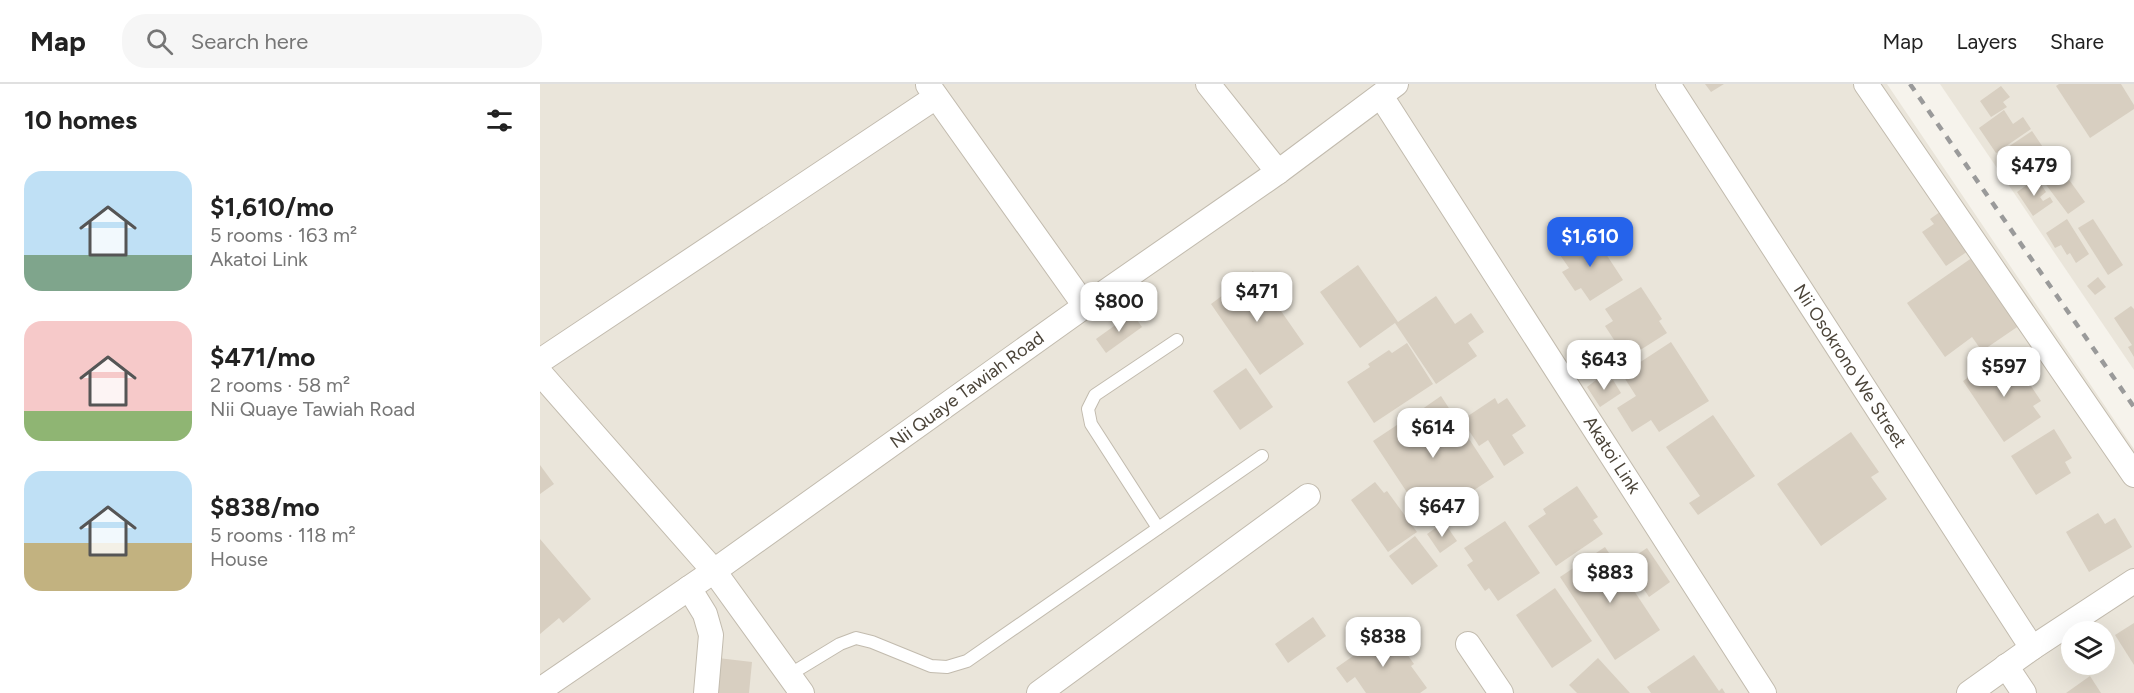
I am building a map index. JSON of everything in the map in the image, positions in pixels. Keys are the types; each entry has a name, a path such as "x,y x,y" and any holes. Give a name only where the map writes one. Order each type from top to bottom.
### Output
{"street":[{"path":"1208,84 1278,172"},
{"name":"Nii Osokrono We Street","path":"1668,84 2032,648"},
{"path":"1866,84 2134,475"},
{"name":"Nii Quaye Tawiah Road","path":"540,690 690,588 1085,306 1278,172 1389,90"},
{"name":"Akatoi Link","path":"1389,90 1764,693"},
{"path":"540,361 932,91 1085,306"},
{"path":"540,373 714,571 796,684"},
{"path":"1039,693 1308,496"},
{"path":"1970,693 2032,648 2134,581"},
{"path":"690,588 705,614 711,635 706,693"},
{"path":"1468,644 1502,693"},
{"path":"2006,666 2024,693"}],"lane":[{"path":"1158,528 1091,424 1088,409 1095,395 1177,340"},
{"path":"796,684 840,644 856,638 872,642 931,666 947,667 967,661 1262,456"}],"shaded area":[{"path":"540,84 1887,84 2134,449 2134,693 540,693"},
{"path":"1940,84 2134,84 2134,370"}],"building":[{"path":"1705,84 1724,84 1711,92"},
{"path":"2059,84 2121,84 2134,105 2134,109 2090,138 2056,86"},
{"path":"2001,86 2010,97 2003,102 2007,107 1991,117 1980,101"},
{"path":"2004,110 2013,124 2023,117 2031,129 1996,153 1979,128"},
{"path":"2032,131 2055,165 2037,177 2030,166 2015,177 1999,153"},
{"path":"2062,170 2085,202 2068,214 2044,182"},
{"path":"2037,178 2046,192 2040,197 2043,201 2050,197 2053,202 2033,216 2017,192"},
{"path":"1944,209 1971,249 1946,266 1922,232 1934,224 1930,219"},
{"path":"2067,219 2089,254 2076,263 2061,245 2055,248 2046,233"},
{"path":"2093,219 2123,265 2108,275 2078,228"},
{"path":"1593,234 1623,280 1590,301 1581,288 1575,291 1562,272 1569,268 1560,255"},
{"path":"1976,255 2023,323 1982,351 1972,337 1945,357 1907,303"},
{"path":"1358,265 1398,322 1436,296 1455,324 1471,313 1484,332 1468,343 1477,356 1436,384 1395,323 1360,348 1320,292"},
{"path":"1253,271 1304,344 1260,375 1211,304 1223,295 1222,292"},
{"path":"2098,277 2106,287 2095,295 2087,286"},
{"path":"1641,287 1662,319 1659,321 1667,333 1634,354 1628,344 1620,349 1605,326 1613,321 1605,309"},
{"path":"2131,306 2134,309 2134,357 2128,347 2132,345 2114,318"},
{"path":"1132,313 1142,327 1106,353 1096,339"},
{"path":"1671,342 1709,401 1659,432 1651,420 1632,432 1617,408 1636,396 1622,374"},
{"path":"1407,343 1433,384 1374,423 1347,382 1370,367 1368,364 1389,350 1392,353"},
{"path":"2001,355 2019,381 2025,377 2041,401 2033,406 2041,417 2004,442 1963,381"},
{"path":"1246,368 1273,407 1240,430 1213,391"},
{"path":"1600,377 1605,385 1613,380 1621,393 1600,407 1587,387"},
{"path":"1441,396 1494,477 1471,492 1468,487 1450,499 1453,504 1426,521 1373,441 1400,423 1403,428 1420,416 1418,412"},
{"path":"1495,398 1498,404 1507,398 1526,426 1512,435 1524,453 1504,466 1488,440 1479,446 1462,420"},
{"path":"1713,415 1755,476 1698,515 1689,503 1700,496 1666,447"},
{"path":"2054,429 2072,458 2065,462 2071,473 2036,495 2011,456"},
{"path":"1851,432 1879,472 1871,477 1887,499 1821,546 1777,484"},
{"path":"540,465 554,484 540,494"},
{"path":"1375,482 1384,493 1387,491 1417,532 1388,552 1351,500"},
{"path":"1577,486 1598,517 1593,520 1603,534 1556,566 1528,526 1546,514 1543,509"},
{"path":"2098,513 2105,524 2115,518 2132,547 2089,572 2066,532"},
{"path":"1505,521 1540,573 1498,601 1489,588 1485,591 1467,565 1473,561 1464,548"},
{"path":"1444,522 1457,541 1440,553 1427,534"},
{"path":"1415,536 1438,566 1412,585 1389,556"},
{"path":"540,539 591,599 563,623 559,618 540,634"},
{"path":"1605,547 1660,630 1615,660 1560,577"},
{"path":"1647,548 1670,582 1649,597 1626,562"},
{"path":"1555,588 1592,641 1552,668 1516,615"},
{"path":"1313,617 1326,636 1288,663 1275,644"},
{"path":"2134,623 2134,665 2115,635"},
{"path":"1390,630 1414,664 1411,666 1427,688 1420,693 1366,693 1355,677 1347,683 1336,668"},
{"path":"1694,655 1719,691 1722,688 1725,693 1651,693 1647,687"},
{"path":"718,658 752,662 749,693 714,693"},
{"path":"1598,658 1630,693 1577,693 1569,685"},
{"path":"2090,676 2101,693 2066,693"}],"railway":[{"path":"1910,84 2134,407"}]}
